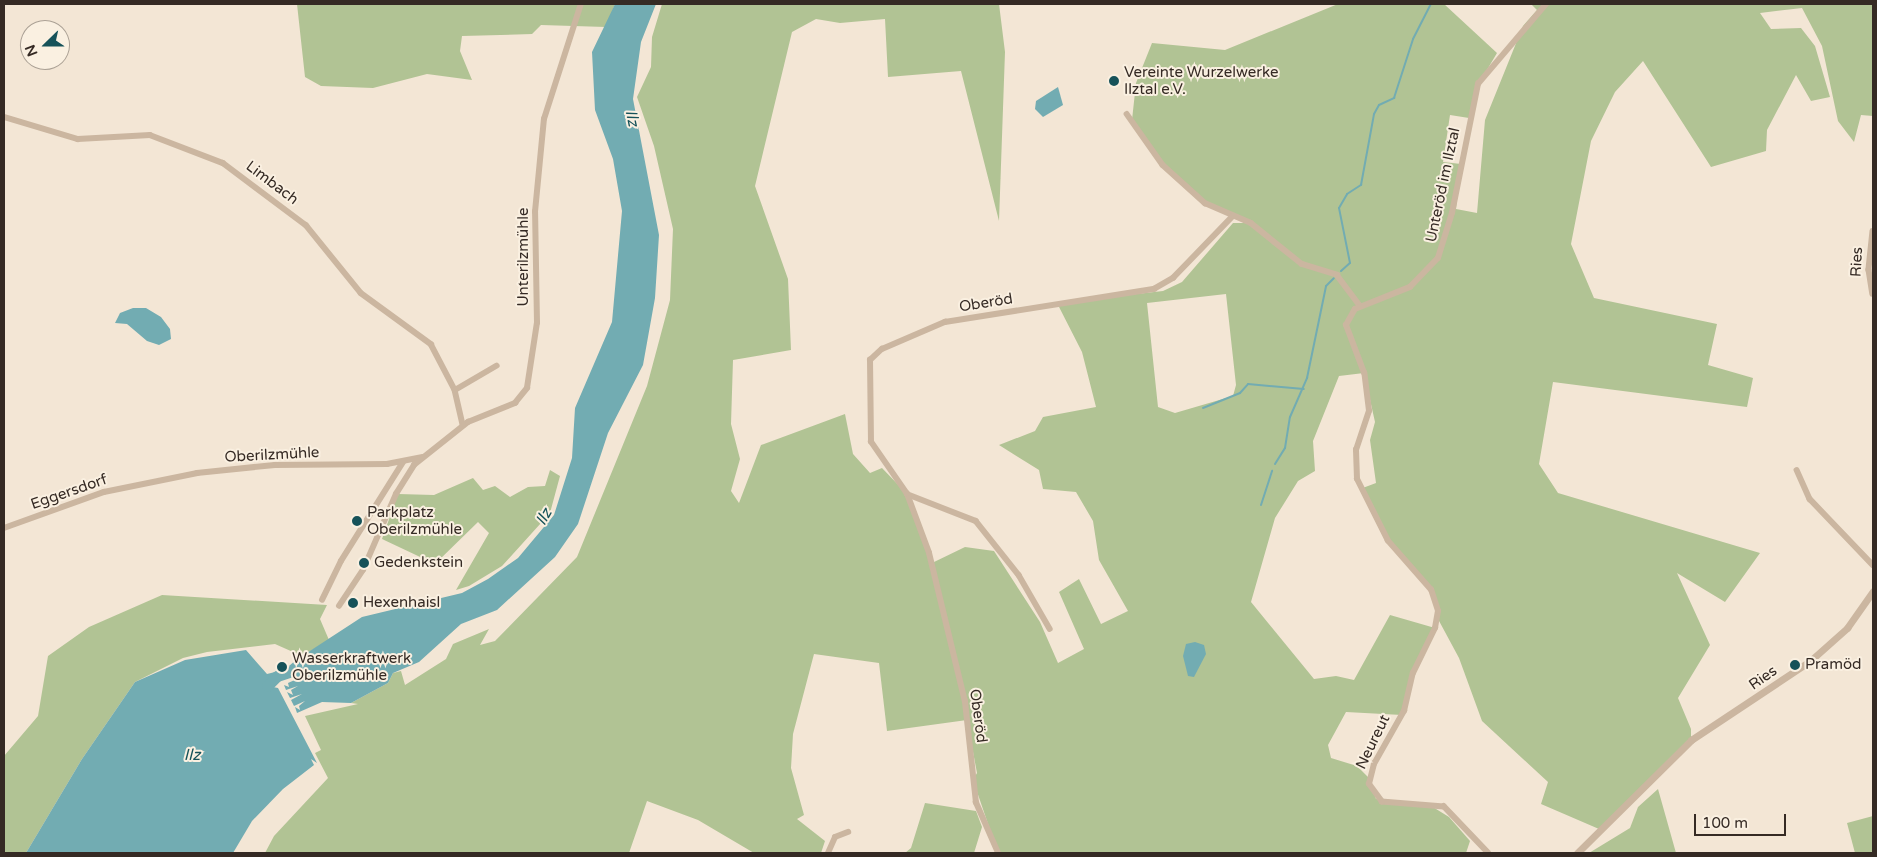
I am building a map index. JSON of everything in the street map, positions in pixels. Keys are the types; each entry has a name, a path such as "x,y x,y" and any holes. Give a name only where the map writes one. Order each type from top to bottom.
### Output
{"street":[{"name":"Unterilzmühle","path":"422,456 463,425 514,403 527,388 537,323 536,212 544,119 581,4"},
{"name":"Unteröd im Ilztal","path":"1360,306 1410,288 1438,258 1462,168 1473,96 1485,70 1546,4"},
{"path":"1127,114 1164,165 1205,204 1260,229 1302,264 1337,275 1360,306"},
{"name":"Limbach","path":"4,117 78,139 150,135 223,163 306,225 361,293 430,344 455,390"},
{"name":"Oberöd","path":"998,853 976,803 961,683 929,553 907,494 871,442 872,356 945,322 1143,293 1173,278 1232,217"},
{"name":"Ries","path":"1873,231 1870,284 1873,294"},
{"name":"Neureut","path":"1360,306 1346,325 1364,373 1369,411 1355,469 1366,502 1388,541 1431,590 1438,611 1435,628 1413,673 1404,711 1371,774 1373,795 1382,802 1402,806 1444,807 1488,853"},
{"path":"463,425 455,390 496,366"},
{"path":"339,606 364,567 396,494 422,456"},
{"name":"Oberilzmühle","path":"143,483 275,465 403,462 422,456"},
{"path":"322,600 340,561 403,462"},
{"path":"1797,470 1810,499 1873,565"},
{"name":"Eggersdorf","path":"4,528 84,498 143,483"},
{"path":"907,494 976,521 1019,575 1050,629"},
{"name":"Ries","path":"1577,853 1646,781 1701,734 1810,661 1847,628 1873,592"},
{"path":"828,853 835,836 848,832"}],"green space":[{"path":"297,4 615,4 606,27 541,25 532,34 462,36 460,51 472,80 427,74 373,88 321,86 305,77"},
{"path":"662,4 999,4 1005,52 999,221 961,71 888,77 885,19 840,23 816,19 792,32 755,186 788,279 791,350 733,360 731,424 740,459 731,491 739,503 761,445 845,414 853,454 870,473 882,468 907,494 932,563 965,547 994,551 1040,622 1058,663 1084,649 1059,592 1079,579 1101,624 1128,611 1099,560 1093,521 1076,492 1043,489 1039,470 999,445 1035,431 1043,417 1096,407 1082,352 1057,303 1163,291 1182,282 1233,223 1249,223 1205,203 1163,165 1132,120 1136,83 1152,43 1225,50 1338,4 1444,4 1497,53 1478,85 1469,118 1450,115 1443,162 1461,164 1456,209 1477,213 1485,120 1523,26 1537,10 1531,4 1873,4 1873,116 1861,115 1854,142 1838,121 1822,46 1802,8 1760,13 1771,29 1801,28 1815,46 1830,97 1811,101 1796,75 1767,130 1766,151 1711,167 1643,61 1615,92 1591,141 1571,244 1594,298 1717,324 1708,365 1753,378 1747,407 1553,382 1539,464 1558,493 1760,553 1725,602 1677,573 1710,645 1678,698 1691,729 1691,740 1599,829 1541,804 1548,782 1482,721 1459,658 1438,619 1431,590 1388,541 1360,489 1376,483 1370,440 1375,422 1364,373 1339,376 1313,441 1315,471 1298,481 1275,518 1251,602 1314,679 1336,676 1354,680 1390,615 1435,628 1422,653 1402,715 1346,712 1328,745 1331,758 1357,766 1370,779 1376,799 1428,804 1449,817 1470,841 1466,853 998,853 973,780 977,773 967,720 887,731 879,663 814,654 793,734 791,768 804,815 797,819 825,841 821,853 754,853 698,820 647,801 629,853 265,853 274,836 328,778 315,753 321,750 305,716 358,704 351,703 388,683 393,673 401,671 405,685 446,659 453,644 489,629 480,645 495,641 577,557 647,386 670,300 673,229 654,146 637,97 651,67 652,37","holes":["1226,294 1236,385 1233,396 1175,413 1158,407 1147,303"]},
{"path":"550,470 560,476 550,513 502,566 469,586 456,590 489,533 478,522 435,564 382,539 398,494 434,495 473,478 483,490 495,486 510,497 528,487 545,486"},
{"path":"162,595 327,605 320,619 329,640 302,656 275,644 207,652 183,658 135,682 82,759 26,853 4,853 4,756 38,716 48,656 89,627"},
{"path":"1658,789 1676,853 1589,853 1630,828 1638,807"},
{"path":"925,803 976,811 982,827 974,853 905,853 911,848"},
{"path":"1873,816 1873,853 1855,853 1847,823"}],"water":[{"path":"615,4 656,4 641,42 633,99 659,235 655,298 643,365 608,433 578,524 555,557 497,610 461,624 419,662 393,673 388,683 351,703 322,702 297,713 295,707 300,710 299,706 305,701 294,706 291,700 302,694 290,698 287,692 293,695 291,690 298,686 286,690 284,685 289,687 288,683 297,679 289,666 296,660 362,617 462,593 488,579 518,558 554,515 572,458 575,408 612,322 622,211 613,159 595,110 592,52"},
{"path":"1058,87 1063,105 1043,117 1035,109 1036,101"},
{"path":"133,308 146,308 161,317 170,329 171,339 159,345 147,341 127,324 115,323 120,313"},
{"path":"1195,642 1204,645 1206,654 1194,677 1188,676 1183,656 1186,644"},
{"name":"Ilz","path":"246,650 267,674 275,672 280,681 273,687 278,688 317,763 311,759 314,765 283,789 252,821 233,853 26,853 82,759 135,682 185,660"}],"waterway":[{"path":"1341,271 1350,263 1339,208 1347,194 1361,185 1374,114 1379,105 1394,98 1413,39 1431,4"},
{"path":"1275,464 1285,448 1290,417 1307,378 1326,286 1334,278"},
{"path":"1203,408 1240,393 1248,384 1304,389"},
{"path":"1261,505 1272,471"},
{"name":"Ilz","path":"267,686 277,676 307,666"}],"place":[{"name":"Vereinte Wurzelwerke Ilztal e.V.","path":"1114,81"},
{"name":"Parkplatz Oberilzmühle","path":"357,521"},
{"name":"Gedenkstein","path":"364,563"},
{"name":"Hexenhaisl","path":"353,603"},
{"name":"Pramöd","path":"1795,665"},
{"name":"Wasserkraftwerk Oberilzmühle","path":"282,667"}]}
